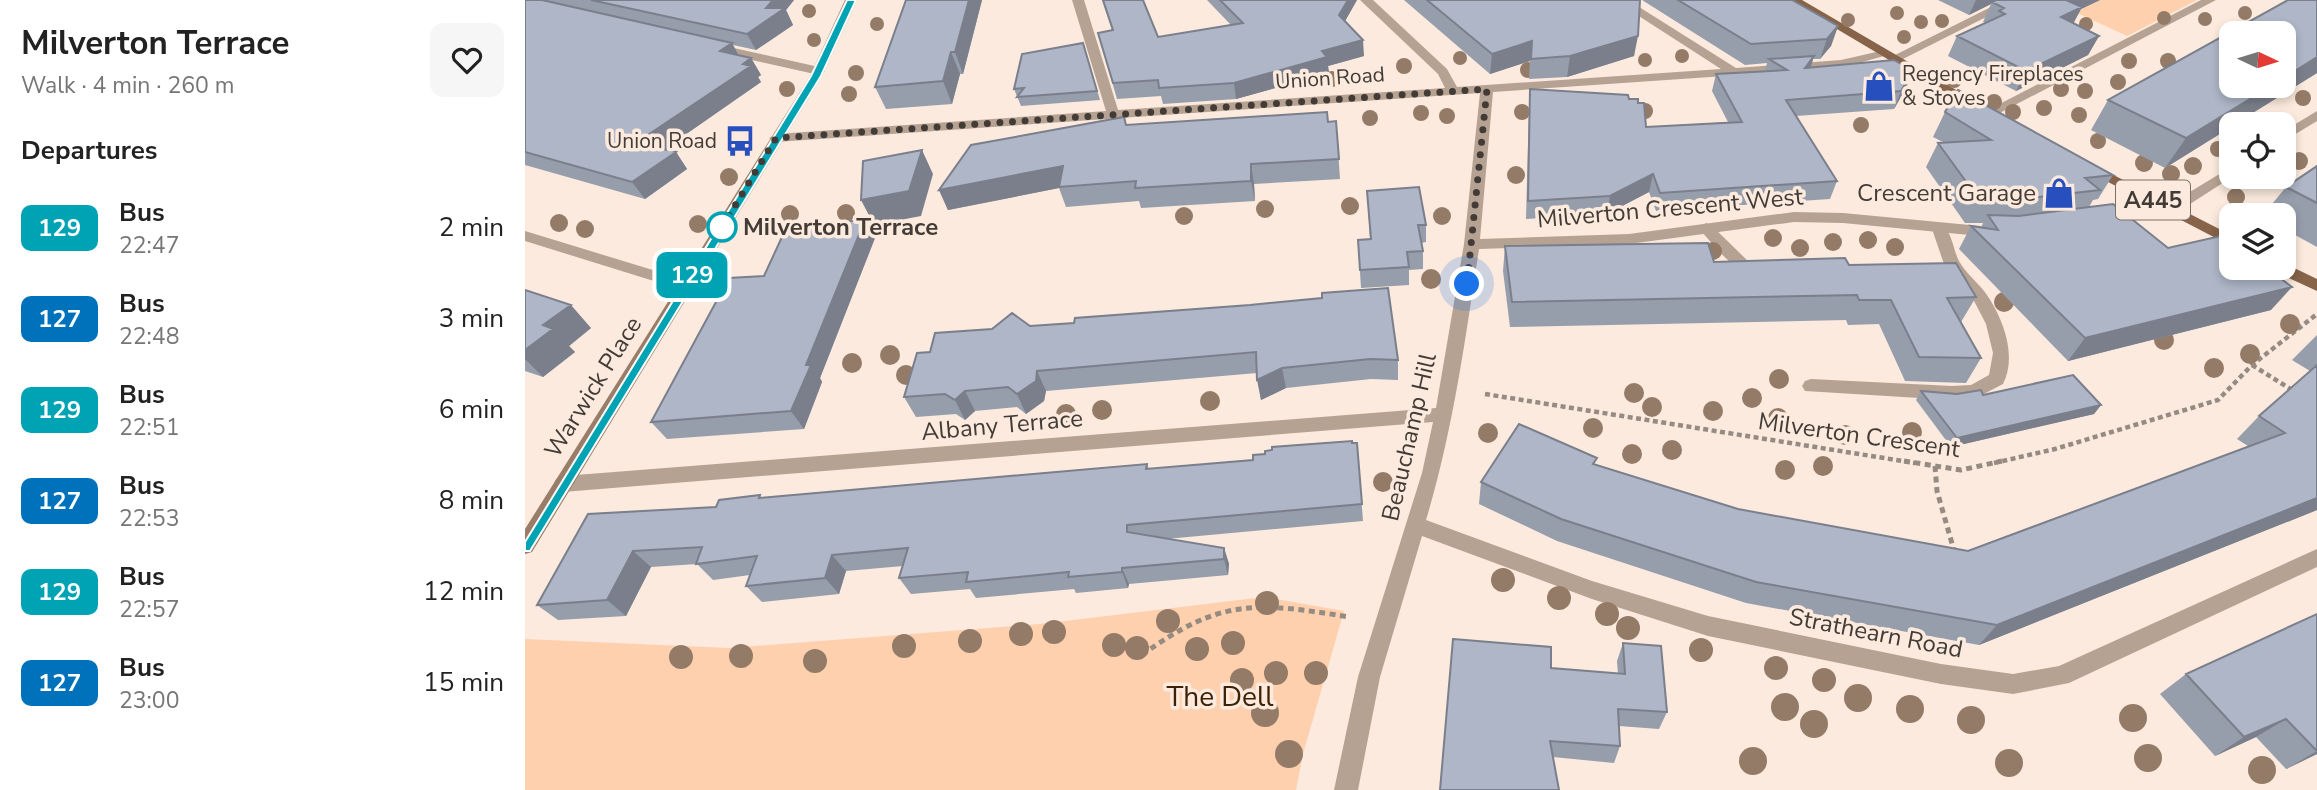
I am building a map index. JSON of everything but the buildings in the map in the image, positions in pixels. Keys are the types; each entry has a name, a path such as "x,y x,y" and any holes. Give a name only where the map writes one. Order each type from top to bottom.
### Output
{"main road":[{"name":"Warwick Place","path":"525,546 818,71 851,0"},
{"path":"1794,0 1995,116"},
{"name":"A445","path":"2074,159 2219,235"},
{"path":"2296,275 2317,286"}],"street":[{"path":"1078,0 1113,114"},
{"path":"1366,0 1443,72 1453,91"},
{"path":"1620,0 1733,71"},
{"name":"Union Road","path":"776,138 1849,63 1889,57 2014,0"},
{"path":"1995,116 2210,0"},
{"path":"700,45 818,71"},
{"name":"Beauchamp Hill","path":"1346,790 1369,677 1416,525 1444,414 1472,244 1487,89"},
{"path":"2296,129 2317,115"},
{"path":"2093,221 2167,208 2219,177"},
{"name":"Milverton Crescent West","path":"1472,244 1609,242 1795,217 1853,219 1939,229 2012,231"},
{"path":"1706,228 1748,268 1773,270"},
{"path":"1811,386 1952,393 1974,391 1997,379 2001,353 1994,324 1979,296 1952,264 1939,229"},
{"path":"525,236 686,286"},
{"path":"1933,272 1959,272"},
{"name":"Albany Terrace","path":"563,484 1444,414"},
{"name":"Strathearn Road","path":"1416,525 1592,590 1708,626 1941,674 2013,684 2061,676 2317,558"}],"path":[{"name":"Milverton Crescent","path":"1485,394 1961,470 2018,458 2217,400 2252,365 2317,314"},
{"path":"2252,365 2295,392"},
{"path":"1935,466 1937,491 1958,566"},
{"path":"1142,654 1171,634 1215,613 1276,607 1349,617"}],"green space":[{"path":"2099,0 2197,0 2127,36 2075,12"},
{"name":"The Dell","path":"1264,597 1344,611 1303,754 1296,790 525,790 525,639 729,648 1040,624"}],"bus line":[{"name":"129","path":"525,546 816,76 835,40 851,0"}],"place":[{"name":"Regency Fireplaces & Stoves","path":"1879,86"},
{"name":"Union Road","path":"740,141"},
{"name":"Crescent Garage","path":"2059,193"},
{"name":"Milverton Terrace","path":"722,227"}],"route":[{"path":"722,227 719,232 776,138 1487,89 1467,284"}]}
